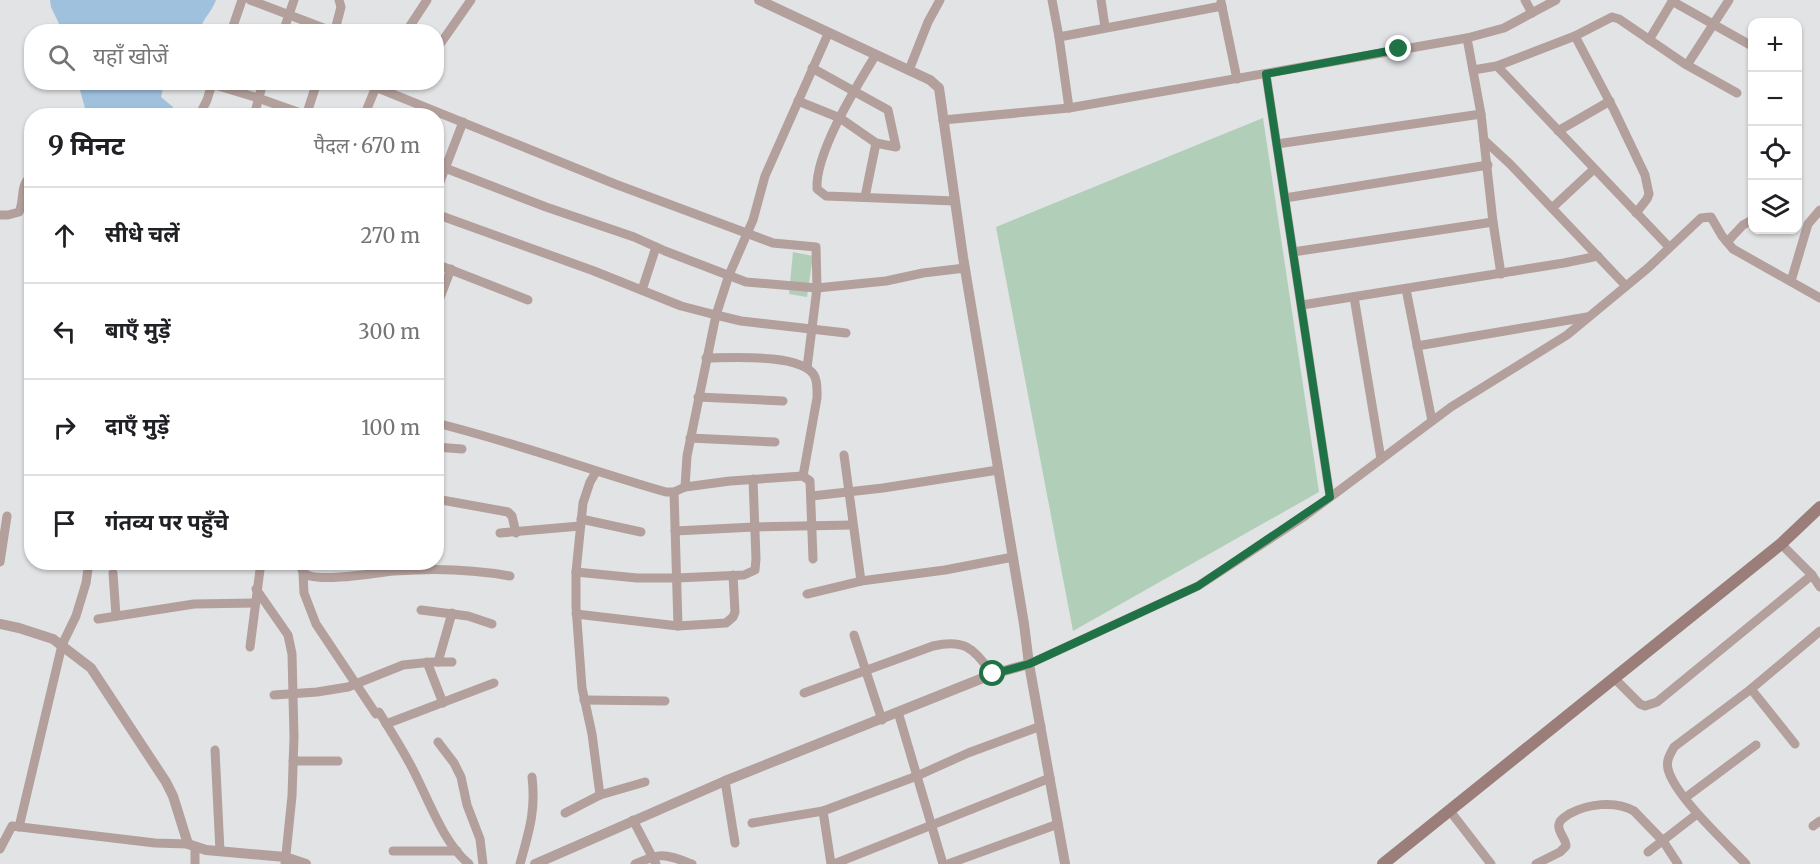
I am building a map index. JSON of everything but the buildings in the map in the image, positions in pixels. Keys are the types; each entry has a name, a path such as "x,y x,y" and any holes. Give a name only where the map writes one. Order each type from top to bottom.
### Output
{"main road":[{"path":"1383,864 1781,544 1820,507"}],"street":[{"path":"234,24 242,0"},
{"path":"250,0 316,24"},
{"path":"286,24 294,0"},
{"path":"337,24 340,8 339,0"},
{"path":"412,24 428,0"},
{"path":"444,39 471,0"},
{"path":"759,0 930,80 939,88 965,268 1029,664 1065,864"},
{"path":"909,70 927,22 940,0"},
{"path":"1052,0 1069,108"},
{"path":"1101,0 1106,27"},
{"path":"1525,0 1532,13"},
{"path":"943,120 1069,108 1467,38 1504,28 1556,0"},
{"path":"1687,65 1729,0"},
{"path":"1649,40 1672,1 1712,26 1748,44"},
{"path":"1059,37 1221,3 1237,79"},
{"path":"1473,70 1497,66 1575,36 1612,17 1619,19 1687,65 1737,93"},
{"path":"685,487 690,438 716,315 729,275 753,220 765,176 828,34"},
{"path":"1575,36 1610,101 1647,182 1647,199 1636,213"},
{"path":"1467,38 1488,165 1493,222 1502,274"},
{"path":"875,56 840,118 819,167 816,178 817,189 826,196 955,201"},
{"path":"1497,66 1669,247"},
{"path":"798,101 840,118 876,143 896,147 888,110 812,68"},
{"path":"1266,74 1330,497"},
{"path":"204,108 208,90"},
{"path":"231,90 287,108"},
{"path":"256,108 260,90"},
{"path":"309,108 315,90"},
{"path":"367,108 375,90"},
{"path":"385,90 413,108"},
{"path":"1558,130 1610,101"},
{"path":"1277,144 1480,114"},
{"path":"444,117 463,122 615,184 773,243 816,247 817,288 807,368"},
{"path":"463,122 445,168 546,207 634,237 746,282 817,288 886,281 923,273 965,268"},
{"path":"1484,140 1626,286"},
{"path":"865,197 876,143"},
{"path":"1285,198 1488,165"},
{"path":"1552,208 1594,169"},
{"path":"0,214 8,215 19,212 22,206 24,184"},
{"path":"1791,282 1808,224 1820,210"},
{"path":"535,864 725,781 993,674 1029,664 1198,586 1330,497 1451,407 1567,335 1648,268 1695,221 1705,216 1714,220 1733,249 1820,298"},
{"path":"444,217 681,306 741,321 846,333"},
{"path":"1293,252 1493,222"},
{"path":"1727,242 1748,222"},
{"path":"1802,223 1808,224"},
{"path":"642,290 656,247"},
{"path":"1302,305 1502,274 1598,256"},
{"path":"444,267 528,300"},
{"path":"444,287 451,269"},
{"path":"1406,289 1432,421"},
{"path":"1354,297 1381,459"},
{"path":"1417,346 1587,317"},
{"path":"706,358 767,359 796,363 807,368 814,375 817,392 803,476"},
{"path":"698,397 783,401"},
{"path":"444,425 666,492 674,492 685,487 753,479 803,476 810,481 812,496 813,559"},
{"path":"690,438 775,442"},
{"path":"444,448 462,449"},
{"path":"844,455 861,581"},
{"path":"812,496 848,493 998,470"},
{"path":"596,472 583,503 576,572 576,614 584,700 592,734 600,795"},
{"path":"576,572 637,578 676,578 744,575 754,570 753,479"},
{"path":"674,492 678,626"},
{"path":"444,500 508,512 513,516 516,533"},
{"path":"0,562 7,516"},
{"path":"500,533 516,533 581,522 641,532"},
{"path":"675,531 852,525"},
{"path":"1781,544 1812,575 1820,587"},
{"path":"807,594 861,581 945,570 1013,557"},
{"path":"0,849 15,826 62,645 76,616 88,570"},
{"path":"250,647 260,570"},
{"path":"302,570 304,593 316,624 386,724 410,764 444,830 457,851 469,864"},
{"path":"303,573 308,576 323,577 404,570 461,570 510,576"},
{"path":"113,573 117,616"},
{"path":"576,614 678,626 718,624 730,621 735,612 733,575"},
{"path":"1614,678 1640,704 1645,706 1657,702 1812,575"},
{"path":"256,589 288,635 292,654 292,796 285,861"},
{"path":"98,619 194,604 255,603"},
{"path":"421,610 452,613 492,624"},
{"path":"438,662 452,613"},
{"path":"0,624 53,639 91,668 166,782 192,846 195,864"},
{"path":"1746,864 1685,798 1668,770 1667,758 1674,747 1751,689 1820,631"},
{"path":"854,635 882,720"},
{"path":"804,693 949,642 964,645 976,654 993,674"},
{"path":"427,662 443,703"},
{"path":"274,695 317,692 360,684 384,672 403,666 427,662 452,662"},
{"path":"386,724 494,683"},
{"path":"1751,689 1795,744"},
{"path":"584,700 665,701"},
{"path":"898,712 943,864"},
{"path":"752,823 823,811 1041,726"},
{"path":"438,742 454,763 461,777 467,805 480,839 483,864"},
{"path":"1685,798 1756,746"},
{"path":"215,750 220,851"},
{"path":"293,761 338,761"},
{"path":"520,864 533,818 534,799 531,777"},
{"path":"823,811 833,864 1050,778"},
{"path":"725,781 735,843"},
{"path":"565,813 600,795 645,782"},
{"path":"1536,864 1552,857 1566,846 1559,829 1562,819 1576,810 1596,804 1629,808 1662,841 1678,864"},
{"path":"1450,811 1488,863"},
{"path":"1648,852 1697,813"},
{"path":"633,820 654,860"},
{"path":"0,823 192,846 306,864"},
{"path":"948,864 1058,824"},
{"path":"393,851 457,851"},
{"path":"635,864 666,855 692,864"}],"green space":[{"path":"1263,118 1319,492 1073,631 996,227"},
{"path":"793,252 813,256 807,297 789,294"}],"water":[{"path":"50,0 216,0 203,24 59,24"},
{"path":"80,90 162,90 161,97 173,107 173,108 85,108"}],"route":[{"path":"993,674 1029,664 1198,586 1330,497 1266,74 1399,49"}]}
